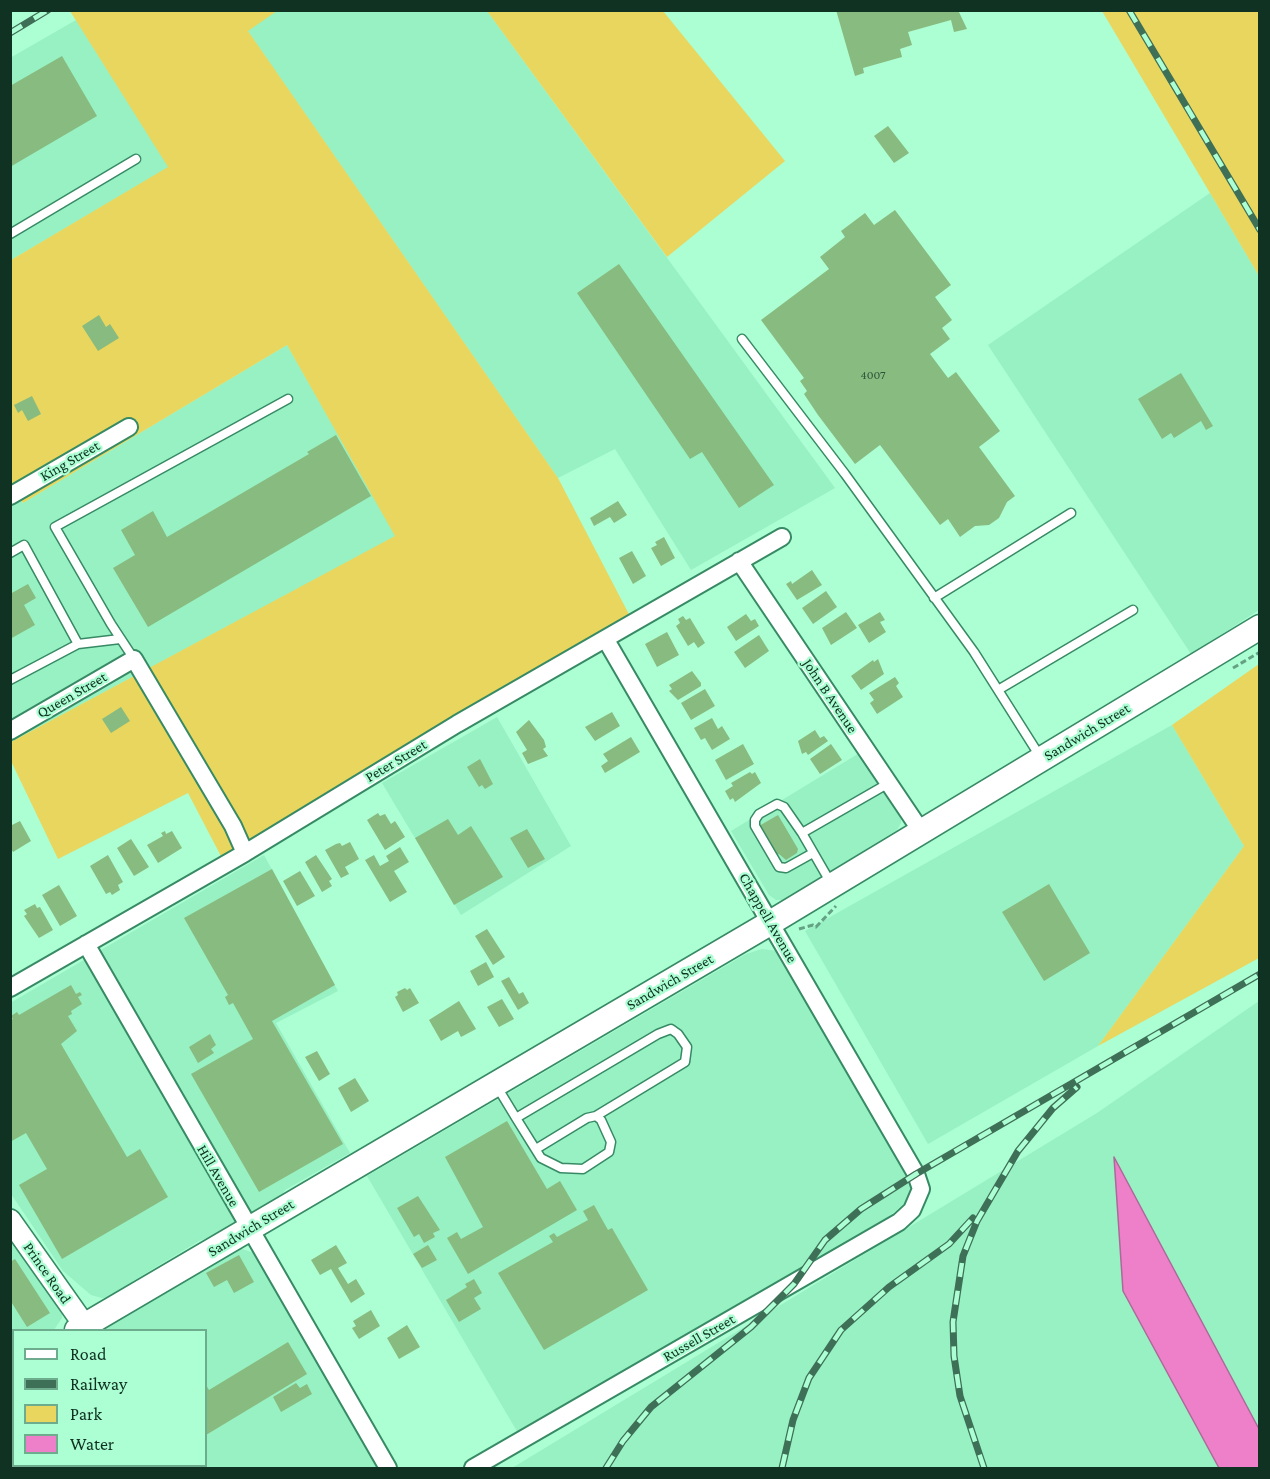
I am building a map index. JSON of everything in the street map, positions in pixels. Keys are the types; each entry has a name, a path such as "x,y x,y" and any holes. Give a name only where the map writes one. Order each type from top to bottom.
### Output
{"main road":[{"name":"Sandwich Street","path":"81,1328 770,923 1260,627"}],"street":[{"name":"King Street","path":"10,496 129,427"},
{"name":"Peter Street","path":"10,988 245,853 457,724 782,537"},
{"name":"John B Avenue","path":"739,561 921,831"},
{"name":"Chappell Avenue","path":"606,639 916,1174 921,1189 918,1200"},
{"name":"Queen Street","path":"10,731 134,659"},
{"path":"134,659 232,826 245,853"},
{"name":"Hill Avenue","path":"86,945 388,1468"},
{"name":"Russell Street","path":"473,1468 899,1222 912,1210 918,1200"},
{"name":"Prince Road","path":"10,1220 81,1328"}],"lane":[{"path":"10,234 136,159"},
{"path":"742,339 845,474 934,598 998,690 1042,759"},
{"path":"134,659 120,639 55,526 288,399"},
{"path":"934,598 1071,513"},
{"path":"10,553 24,545 78,644"},
{"path":"998,690 1133,610"},
{"path":"10,680 78,644 120,639"},
{"path":"801,833 889,783"},
{"path":"813,853 786,868 779,867 755,826 755,820 759,814 777,804 784,807 801,833 813,853 832,885"},
{"path":"516,1118 658,1034 671,1029 678,1034 687,1047 684,1062 596,1116 588,1118 536,1149"},
{"path":"496,1084 541,1158 561,1168 583,1169 609,1152 611,1142 601,1120 596,1116"}],"shaded area":[{"path":"277,11 487,11 835,488 691,570 615,449 558,478 247,30"},
{"path":"76,20 169,167 11,260 10,58"},
{"path":"1210,193 1259,276 1259,610 1191,654 988,345"},
{"path":"287,345 396,536 11,742 10,486 23,503"},
{"path":"497,717 571,846 461,915 382,783"},
{"path":"1172,725 1244,846 1098,1046 928,1144 805,931"},
{"path":"861,752 901,813 901,823 897,830 784,900 776,900 769,895 731,831"},
{"path":"264,855 338,991 276,1023 350,1153 285,1190 279,1199 264,1209 232,1223 225,1231 199,1241 133,1281 114,1297 102,1298 91,1295 63,1271 11,1194 10,1003"},
{"path":"762,949 778,951 917,1193 876,1227 518,1433 367,1176 746,954"},
{"path":"1259,1001 1259,1429 1115,1159 1123,1291 1219,1468 512,1468 1097,1113"},
{"path":"10,1234 62,1307 62,1318 55,1329 12,1329 11,1351"},
{"path":"239,1248 254,1253 382,1468 37,1468 207,1467 207,1329 101,1329"}],"green space":[{"path":"70,11 277,11 248,31 558,478 633,622 223,860 188,793 58,859 11,761 11,742 395,536 287,345 23,503 11,486 11,260 168,167"},
{"path":"487,11 663,11 785,161 667,257"},
{"path":"1102,11 1259,11 1259,276 1210,193"},
{"path":"1259,664 1259,958 1098,1046 1244,846 1172,725"}],"water":[{"path":"1114,1157 1259,1429 1259,1468 1219,1468 1123,1291"}],"building":[{"path":"836,10 958,10 967,29 954,32 951,20 908,32 912,45 900,49 902,57 863,68 864,73 855,76"},
{"path":"62,56 97,116 10,167 10,86"},
{"path":"888,126 909,153 894,163 874,136"},
{"path":"895,210 951,285 935,297 952,320 942,328 950,339 930,354 948,378 956,372 1000,431 979,447 1015,496 1007,502 999,518 989,525 975,526 960,537 948,519 940,525 880,445 855,464 804,394 807,391 800,381 804,378 761,320 829,269 820,257 845,237 841,231 865,213 874,225"},
{"path":"619,264 774,485 739,508 702,452 690,459 577,293"},
{"path":"99,315 106,327 110,324 119,338 98,351 82,326"},
{"path":"1181,373 1213,426 1206,430 1201,421 1174,438 1171,433 1162,439 1138,399"},
{"path":"32,396 41,414 28,421 22,410 18,413 14,405"},
{"path":"336,435 371,496 148,627 113,568 135,555 121,530 153,511 167,537 309,454 307,452"},
{"path":"618,501 627,515 614,523 610,517 594,526 590,518"},
{"path":"664,537 675,558 661,566 651,548 657,545 655,542"},
{"path":"632,551 646,576 633,584 619,558"},
{"path":"812,570 822,585 797,600 786,584 791,581 792,584"},
{"path":"28,584 36,598 24,605 35,625 10,639 10,594"},
{"path":"826,591 837,607 813,624 802,608"},
{"path":"846,612 857,628 831,645 822,628"},
{"path":"880,612 885,620 880,622 886,632 869,643 858,625"},
{"path":"746,614 751,621 755,619 759,626 736,641 727,627"},
{"path":"683,616 686,620 690,618 705,643 698,648 694,642 688,646 676,626 680,623 678,619"},
{"path":"667,632 679,655 657,667 645,644"},
{"path":"759,635 769,651 745,668 734,652"},
{"path":"878,659 884,674 861,690 851,676 873,660 874,662"},
{"path":"692,671 701,686 678,700 669,691 672,689 669,685"},
{"path":"895,677 899,683 896,686 903,697 877,714 870,703 874,700 869,693"},
{"path":"705,689 715,706 691,720 681,703"},
{"path":"121,707 130,721 111,733 102,719"},
{"path":"612,712 620,726 595,741 585,727"},
{"path":"712,718 718,729 722,726 730,739 712,750 705,738 701,740 694,728"},
{"path":"529,720 544,740 546,747 543,749 548,756 528,764 522,753 527,750 516,732"},
{"path":"815,730 820,738 824,736 828,741 808,755 806,752 802,754 798,741"},
{"path":"631,737 640,752 605,773 601,766 608,761 603,754"},
{"path":"743,744 754,764 726,780 715,760"},
{"path":"831,744 842,760 820,774 810,759"},
{"path":"480,759 493,784 485,789 482,785 479,787 467,767"},
{"path":"750,772 752,774 755,772 761,783 735,802 733,798 730,800 725,791 733,786 731,783"},
{"path":"378,813 380,816 385,814 391,824 395,821 405,837 385,850 367,820"},
{"path":"778,815 798,849 797,853 786,860 779,854 776,856 759,826"},
{"path":"448,819 458,835 471,826 503,877 454,905 415,838"},
{"path":"20,821 31,841 13,852 10,847 10,826"},
{"path":"527,829 545,859 528,868 510,838"},
{"path":"165,831 166,834 172,831 182,848 158,863 147,845 163,836 161,833"},
{"path":"131,839 149,867 134,876 117,848"},
{"path":"350,842 359,859 345,867 349,874 341,878 325,850 336,844 340,843 342,846"},
{"path":"400,847 409,862 394,871 407,892 390,902 365,860 374,855 380,866 389,861 386,856"},
{"path":"108,855 123,882 118,885 120,890 112,895 110,892 106,894 90,866"},
{"path":"316,855 332,879 329,881 332,886 322,892 305,862"},
{"path":"272,869 335,985 272,1021 343,1144 259,1192 191,1074 253,1039 233,1003 229,1005 225,997 228,995 184,918"},
{"path":"300,871 315,896 297,906 283,881"},
{"path":"1049,884 1090,953 1044,981 1002,912"},
{"path":"59,885 77,916 60,926 42,895"},
{"path":"35,904 37,908 40,907 53,930 39,938 24,916 27,914 24,910"},
{"path":"487,929 505,957 493,965 475,936"},
{"path":"486,962 494,977 478,986 470,971"},
{"path":"509,977 519,994 523,992 529,1003 518,1010 501,981"},
{"path":"71,985 76,994 80,992 82,995 78,997 82,1004 71,1011 72,1014 68,1016 77,1031 61,1044 127,1157 140,1149 168,1197 62,1259 19,1185 47,1169 26,1133 10,1142 10,1020 13,1019 11,1016 17,1012 19,1015"},
{"path":"405,988 407,990 410,988 419,1003 403,1012 395,997 398,995 397,992"},
{"path":"502,999 514,1019 499,1027 487,1007"},
{"path":"459,1001 476,1029 461,1037 458,1031 441,1041 429,1020"},
{"path":"210,1034 216,1045 211,1049 214,1053 198,1063 189,1047"},
{"path":"317,1051 330,1074 319,1081 305,1057"},
{"path":"355,1078 369,1101 351,1112 338,1088"},
{"path":"507,1121 547,1189 560,1181 577,1210 468,1274 447,1238 457,1232 461,1239 483,1227 445,1157"},
{"path":"418,1196 440,1230 433,1233 435,1237 424,1243 419,1234 414,1237 397,1208"},
{"path":"594,1205 608,1230 612,1228 648,1290 544,1350 498,1273 553,1242 549,1236 554,1233 557,1237 588,1220 583,1211"},
{"path":"336,1245 347,1263 338,1268 348,1284 356,1279 365,1294 351,1303 331,1269 320,1275 311,1260"},
{"path":"428,1245 437,1260 422,1268 413,1254"},
{"path":"239,1255 254,1282 234,1293 227,1280 214,1287 206,1273"},
{"path":"15,1259 50,1313 27,1327 10,1300 10,1262"},
{"path":"474,1279 482,1293 474,1298 481,1309 459,1322 446,1300 467,1287 465,1284"},
{"path":"371,1310 380,1326 359,1339 352,1328 356,1326 353,1321"},
{"path":"407,1325 420,1347 399,1359 387,1338"},
{"path":"288,1342 307,1374 207,1434 207,1387 209,1390"},
{"path":"296,1383 300,1388 307,1384 312,1394 281,1412 273,1397"}],"railway":[{"path":"10,33 48,10"},
{"path":"1129,10 1260,230"},
{"path":"606,1468 623,1441 651,1407 751,1327 794,1284 825,1240 861,1209 916,1174 1260,974"},
{"path":"984,1468 960,1396 954,1356 953,1322 963,1256 977,1221 1018,1151 1053,1108 1077,1087"},
{"path":"782,1468 793,1420 809,1378 841,1330 889,1287 949,1244 973,1218"}]}
